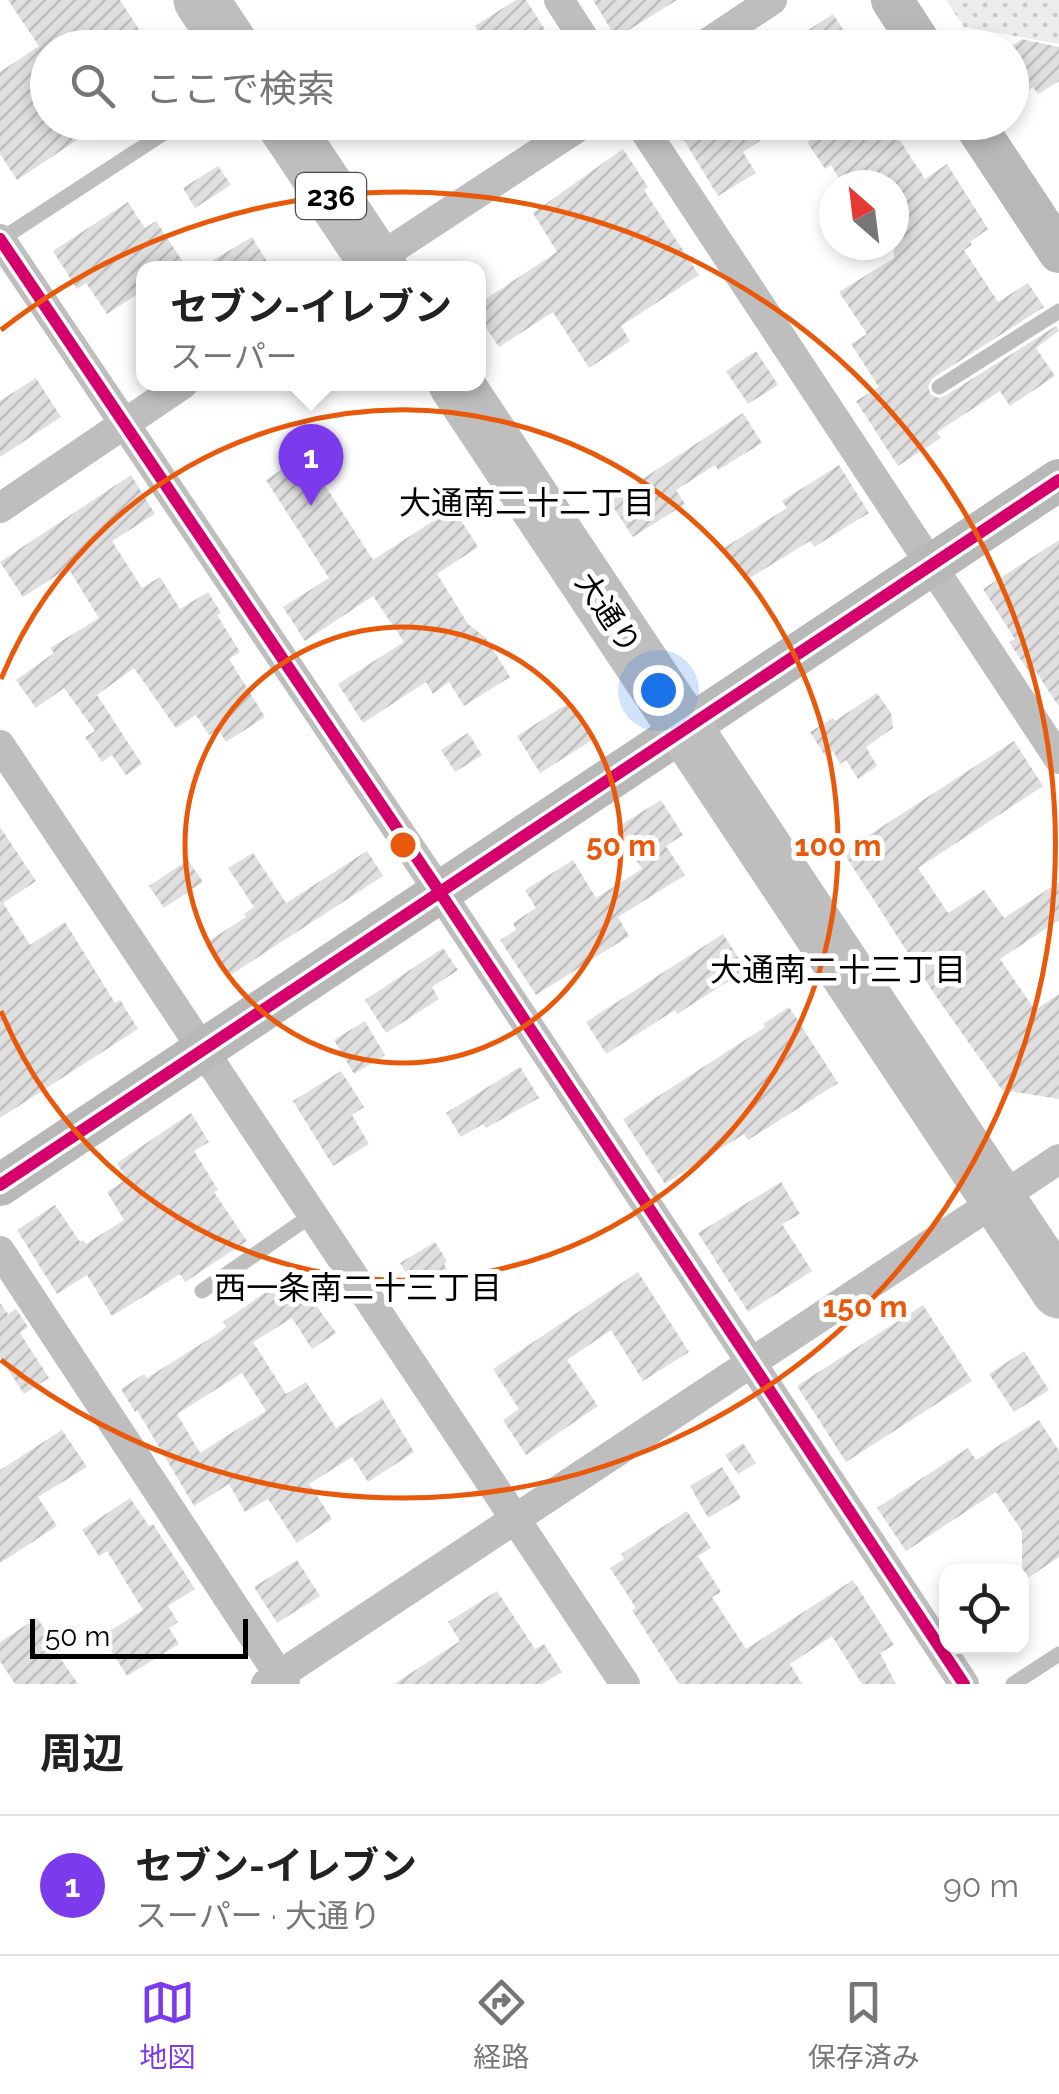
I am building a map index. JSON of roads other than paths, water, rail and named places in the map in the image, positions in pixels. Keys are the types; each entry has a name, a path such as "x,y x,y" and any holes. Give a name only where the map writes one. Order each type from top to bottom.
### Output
{"highway":[{"path":"201,0 221,30"},
{"name":"236","path":"293,140 369,261"},
{"name":"大通り","path":"461,391 1059,1291"}],"street":[{"path":"558,0 578,30"},
{"path":"727,30 772,0"},
{"path":"892,0 911,30"},
{"path":"379,261 559,140"},
{"path":"651,140 1059,759"},
{"path":"985,140 1059,252"},
{"path":"0,240 441,894 964,1684"},
{"path":"0,508 172,391"},
{"path":"0,1186 1059,480"},
{"path":"0,746 626,1684"},
{"path":"0,1251 277,1681 1059,1159"}],"lane":[{"path":"0,240 153,140"},
{"path":"938,387 1059,311"},
{"path":"202,1291 312,1216"},
{"path":"1013,1684 1059,1654"}],"place":[{"name":"セブン-イレブン","path":"311,506"}],"district":[{"name":"大通南二十二丁目","path":"527,502"},
{"name":"大通南二十三丁目","path":"838,969"},
{"name":"西一条南二十三丁目","path":"358,1287"}]}
